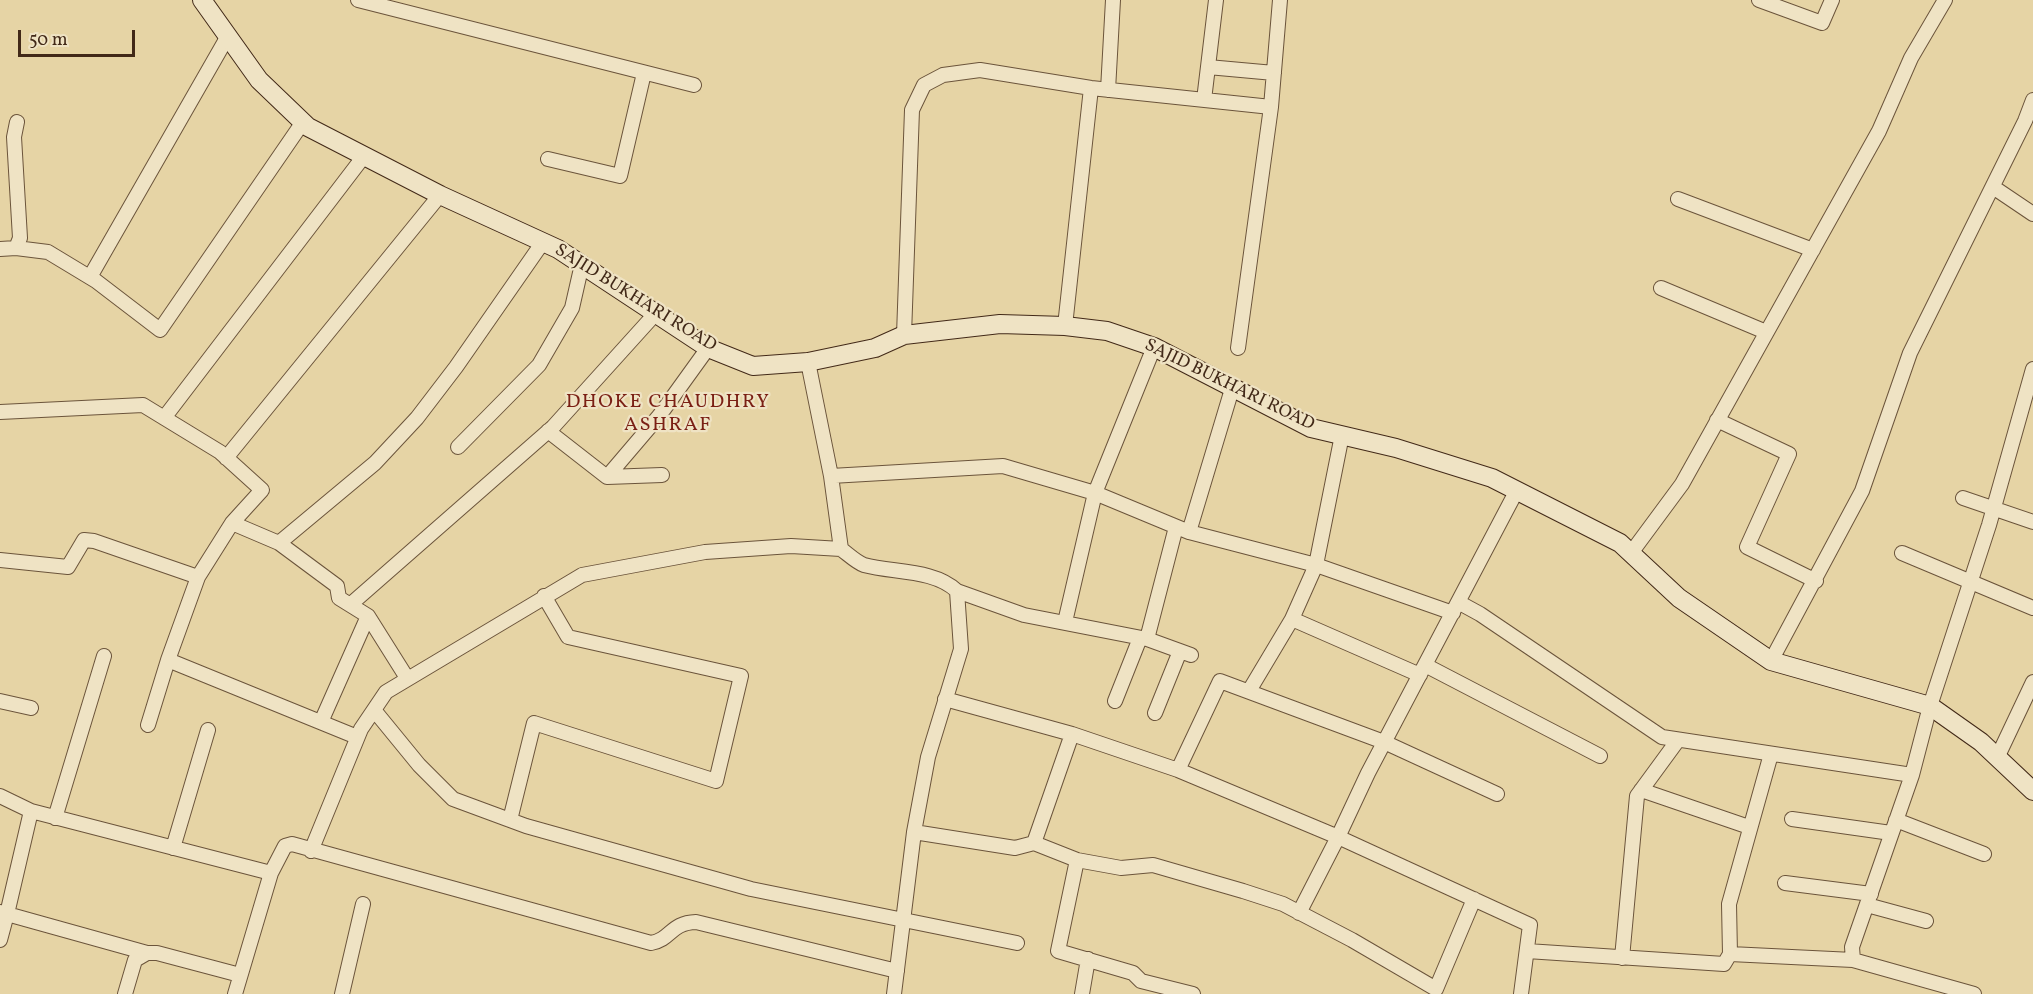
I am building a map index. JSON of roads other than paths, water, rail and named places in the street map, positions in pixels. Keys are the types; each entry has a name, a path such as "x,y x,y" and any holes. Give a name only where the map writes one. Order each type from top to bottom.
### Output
{"street":[{"name":"SAJID BUKHARI ROAD","path":"202,0 259,80 303,122 440,195 543,242 582,264 708,348 753,366 808,362 875,348 904,335 1000,324 1065,326 1107,331 1154,347 1311,428 1396,448 1492,478 1517,490 1620,543 1678,598 1771,661 1930,706 1981,742 2033,791"},
{"path":"358,0 694,85"},
{"path":"1108,90 1113,0"},
{"path":"1204,100 1216,0"},
{"path":"1238,348 1271,107 1280,0"},
{"path":"1760,0 1822,23 1832,0"},
{"path":"1631,553 1682,484 1879,131 1911,58 1946,0"},
{"path":"90,277 228,36"},
{"path":"1208,68 1274,73"},
{"path":"904,335 912,110 924,86 943,75 980,70 1090,88 1271,107"},
{"path":"548,159 620,176 644,73"},
{"path":"1065,326 1090,88"},
{"path":"1771,661 1816,581 1862,491 1910,352 1993,187 2033,100"},
{"path":"16,248 20,238 14,137 17,122"},
{"path":"0,249 16,248 48,252 90,277 160,330 303,122"},
{"path":"164,418 364,156"},
{"path":"1993,187 2033,214"},
{"path":"226,458 440,195"},
{"path":"1678,199 1813,250"},
{"path":"279,543 375,463 417,418 456,367 543,242"},
{"path":"458,447 539,365 572,308 582,264"},
{"path":"1661,288 1766,332"},
{"path":"351,604 548,431 656,313"},
{"path":"1065,622 1095,494 1154,347"},
{"path":"607,477 659,416 708,348"},
{"path":"808,362 831,476 841,549"},
{"path":"1853,960 1852,947 1912,775 1930,706 1994,510 2033,369"},
{"path":"1114,701 1143,638 1232,389"},
{"path":"0,412 143,405 226,458 262,490 231,523 198,577 168,660 148,725"},
{"path":"1717,420 1789,454 1747,547 1816,581"},
{"path":"548,431 607,477 662,475"},
{"path":"1249,691 1292,620 1316,565 1342,435"},
{"path":"831,476 1003,466 1095,494 1182,530 1316,565 1480,614 1662,737 1912,775"},
{"path":"1299,913 1384,742 1517,490"},
{"path":"1963,498 2033,522"},
{"path":"231,523 279,543 337,586 339,598 368,616 407,678"},
{"path":"0,560 68,567 84,540 94,541 198,577"},
{"path":"311,851 357,737 386,692 582,575 705,552 791,546 841,549 862,564 908,572 951,584 957,591 1024,615 1143,638 1186,653 1155,713"},
{"path":"1902,553 1971,580 2033,608"},
{"path":"894,994 914,832 928,757 961,649 957,591"},
{"path":"510,820 534,723 716,780 741,676 568,637 544,596"},
{"path":"321,722 368,616"},
{"path":"1292,620 1422,670 1600,756"},
{"path":"55,818 104,656"},
{"path":"168,660 357,737"},
{"path":"1178,770 1220,681 1384,742 1497,794"},
{"path":"1997,758 2033,682"},
{"path":"945,699 1072,734 1178,770 1338,837 1530,925 1521,994"},
{"path":"0,701 31,708"},
{"path":"374,710 419,765 453,799 510,820 751,889 904,922 1017,943"},
{"path":"173,848 208,730"},
{"path":"1034,843 1072,734"},
{"path":"1623,958 1638,796 1678,740"},
{"path":"1527,951 1724,964 1730,954 1729,904 1771,754"},
{"path":"1641,790 1749,827"},
{"path":"0,796 31,811 55,818 271,873"},
{"path":"0,940 3,913 31,811"},
{"path":"1792,819 1894,827 1983,854"},
{"path":"914,832 1015,848 1034,843 1077,860 1121,868 1153,865 1243,891 1299,913 1352,940 1436,989 1474,899"},
{"path":"235,994 271,873 285,846 292,844 651,942 660,941 682,922 696,922 815,953 897,971"},
{"path":"1077,860 1058,951 1133,973 1141,981 1193,994"},
{"path":"1785,883 1869,900 1926,921"},
{"path":"342,994 363,904"},
{"path":"3,913 147,953 157,952 240,975"},
{"path":"125,994 135,960 147,953"},
{"path":"1730,954 1853,960 1974,994"},
{"path":"1082,994 1088,959"}],"district":[{"name":"DHOKE CHAUDHRY ASHRAF","path":"668,414"}]}
